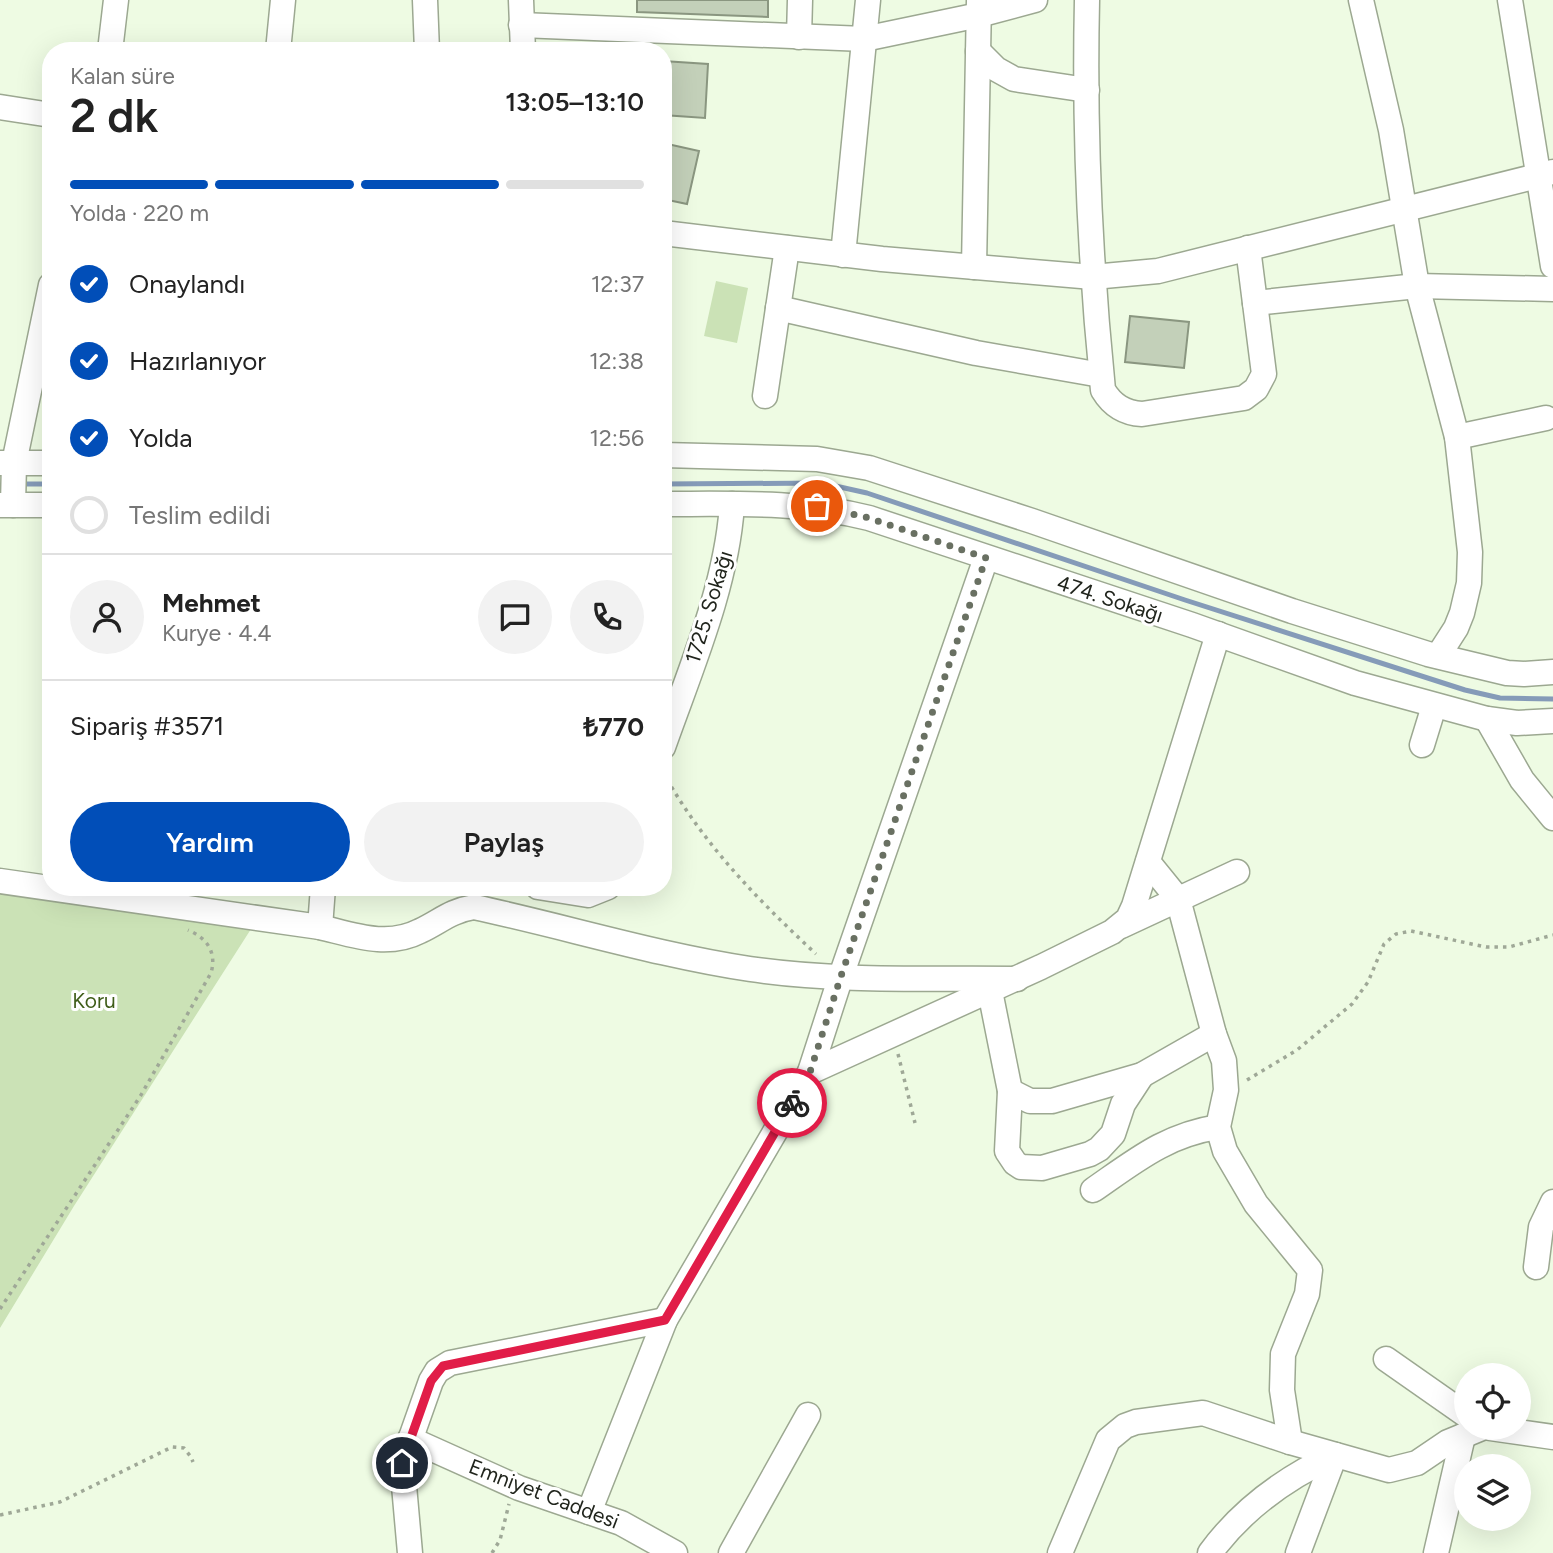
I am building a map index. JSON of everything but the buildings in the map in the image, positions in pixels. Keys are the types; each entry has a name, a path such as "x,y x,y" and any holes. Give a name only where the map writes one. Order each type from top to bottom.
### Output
{"street":[{"path":"111,42 116,0"},
{"path":"279,42 283,0"},
{"path":"425,0 427,42"},
{"path":"521,0 522,42"},
{"path":"799,37 800,0"},
{"path":"843,255 868,0"},
{"path":"521,25 864,39 979,7 1035,0"},
{"path":"1087,0 1093,277 1103,390 1120,409 1134,413 1244,398 1256,389 1264,374 1248,248"},
{"path":"1361,0 1391,130 1417,286 1457,437 1470,552 1469,583 1456,628 1438,656"},
{"path":"1510,0 1546,174 1553,266"},
{"path":"974,267 979,7"},
{"path":"978,51 996,68 1014,79 1087,90"},
{"path":"0,107 42,114"},
{"path":"672,234 843,255 1093,277 1158,271 1546,174"},
{"path":"765,396 787,248"},
{"path":"1255,303 1417,286 1553,289"},
{"path":"778,308 976,353 1101,375"},
{"path":"9,484 42,328"},
{"path":"1457,437 1546,418"},
{"path":"672,455 817,459 869,468 1032,520 1292,611 1438,656 1507,673 1553,672"},
{"path":"9,484 42,468"},
{"path":"9,484 42,500"},
{"name":"474. Sokağı","path":"672,504 792,504 842,511 1434,706 1517,723 1553,722"},
{"name":"1725. Sokağı","path":"672,721 723,572 731,528 732,504"},
{"path":"589,1512 665,1320 810,1072 986,558"},
{"path":"1121,926 1135,906 1218,634"},
{"path":"1422,745 1434,706"},
{"path":"1488,719 1522,780 1553,818"},
{"path":"1148,862 1178,899 1214,1034 1224,1061 1226,1090 1218,1127 1225,1151 1256,1205 1310,1269 1307,1294 1283,1354 1282,1390 1290,1442"},
{"path":"810,1072 1017,979 1121,926 1237,872"},
{"path":"0,881 42,887"},
{"path":"104,896 320,927 382,941 409,936 450,913 474,907 705,962 775,972 1017,979"},
{"path":"320,927 322,896"},
{"path":"990,991 1010,1091 1007,1151 1021,1167 1035,1169 1099,1149 1113,1134 1123,1104 1142,1075"},
{"path":"1010,1091 1030,1101 1052,1101 1142,1075 1214,1034"},
{"path":"1093,1190 1168,1140 1218,1127"},
{"path":"1536,1267 1541,1227 1553,1202"},
{"path":"410,1553 402,1463 437,1371 450,1363 665,1320"},
{"path":"1386,1359 1454,1413"},
{"path":"1060,1553 1108,1440 1125,1426 1147,1420 1203,1413 1379,1468 1398,1469 1417,1463 1454,1438"},
{"path":"731,1553 808,1415"},
{"path":"1531,1434 1553,1437"},
{"name":"Emniyet Caddesi","path":"410,1440 514,1485 621,1523 675,1553"},
{"path":"1436,1553 1466,1440"},
{"path":"1210,1553 1233,1525 1268,1493 1300,1472 1335,1455"},
{"path":"1298,1553 1335,1455"}],"path":[{"path":"672,787 690,817 725,863 841,976"},
{"path":"0,1309 141,1095 211,973 213,957 207,942 184,928"},
{"path":"1226,1090 1297,1050 1352,1004 1368,982 1384,944 1396,934 1411,931 1486,947 1509,947 1553,935"},
{"path":"893,1034 915,1123"},
{"path":"0,1515 60,1502 172,1447 184,1448 192,1462"},
{"path":"492,1553 500,1540 514,1485"}],"green space":[{"path":"716,281 748,288 737,343 704,336"},
{"name":"Koru","path":"0,893 251,929 74,1206 0,1328"}],"waterway":[{"path":"672,484 822,483 867,493 1185,600 1465,690 1500,698 1553,699"},
{"path":"21,484 42,484"}],"way so far":[{"path":"792,1103 810,1072 986,558 869,518 817,506"}],"route":[{"path":"402,1463 431,1381 443,1366 665,1320 792,1103"}]}
